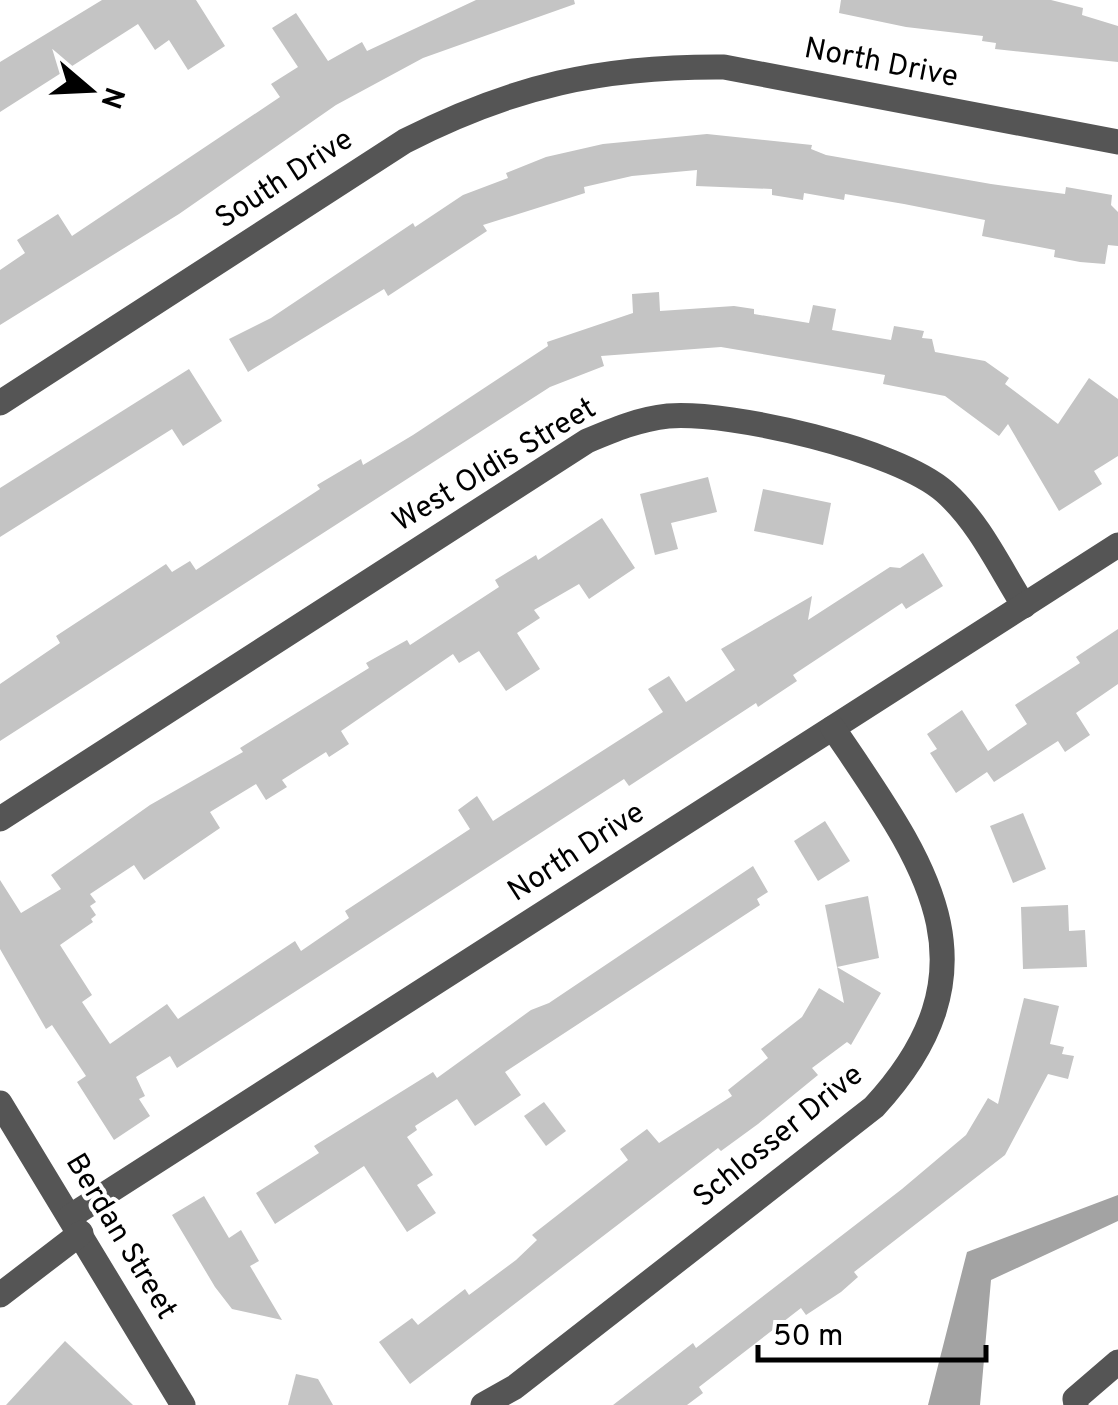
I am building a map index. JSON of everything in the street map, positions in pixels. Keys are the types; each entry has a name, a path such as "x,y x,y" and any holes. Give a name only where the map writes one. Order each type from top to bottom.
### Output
{"street":[{"name":"North Drive","path":"630,69 724,67 1118,142"},
{"name":"South Drive","path":"0,403 405,142 464,111 527,88 630,69"},
{"name":"West Oldis Street","path":"0,819 587,440 626,424 668,416 717,417 887,457 946,494 970,520 1024,606"},
{"name":"North Drive","path":"0,1295 76,1225 1118,545"},
{"name":"Schlosser Drive","path":"483,1405 515,1386 874,1107 899,1080 922,1042 936,1001 942,962 939,921 930,886 914,849 833,728"},
{"name":"Berdan Street","path":"0,1103 183,1405"},
{"path":"1076,1405 1102,1372 1118,1362"}],"shaded area":[{"path":"1118,1195 1118,1221 991,1280 980,1405 928,1405 967,1252"}],"building":[{"path":"102,0 196,0 225,46 188,70 169,40 155,50 138,24 0,112 0,62"},
{"path":"476,0 574,0 575,4 423,58 336,105 179,214 0,325 0,270 25,253 17,240 58,214 72,236 280,97 271,84 298,67 272,28 296,13 328,61 362,42 367,51"},
{"path":"841,0 1051,0 1083,8 1082,15 1118,26 1118,62 995,49 996,43 982,41 983,36 906,27 839,13"},
{"path":"707,134 812,145 811,149 826,155 991,184 1065,194 1066,187 1112,195 1111,205 1118,212 1118,246 1108,245 1105,264 1080,262 1054,257 1055,250 982,236 985,220 904,204 845,194 844,200 804,193 803,200 772,195 772,189 696,186 697,170 632,176 584,187 585,193 483,225 487,231 388,296 384,289 248,372 229,339 271,318 413,223 415,227 463,195 508,178 506,173 546,157 603,144"},
{"path":"659,292 660,311 734,306 754,309 754,314 809,323 813,305 836,309 832,330 891,340 894,326 924,331 922,338 932,339 935,352 985,361 1009,378 1005,384 1058,424 1089,378 1118,399 1118,456 1094,471 1102,484 1059,511 1008,424 999,436 945,396 883,384 885,375 721,347 601,356 604,366 550,387 0,741 0,684 60,643 56,636 166,564 172,572 190,561 196,570 320,489 317,485 361,459 363,465 413,435 548,346 547,342 633,313 632,294"},
{"path":"189,369 222,421 183,446 172,429 0,537 0,488"},
{"path":"708,477 717,512 671,523 678,549 655,555 640,494"},
{"path":"763,489 831,503 823,545 754,531"},
{"path":"602,518 635,568 589,599 579,584 534,610 540,618 517,633 540,669 506,691 479,651 459,663 453,654 341,731 349,744 329,757 326,752 282,780 287,787 266,800 256,784 210,812 220,828 144,880 134,865 90,894 96,902 90,906 96,915 91,919 93,922 60,945 92,995 82,1002 110,1044 167,1004 178,1019 295,941 301,951 349,918 345,911 470,829 458,810 477,796 493,821 663,712 648,689 669,676 686,702 735,670 721,649 812,596 808,620 890,567 900,568 923,553 943,586 906,609 902,603 793,675 797,681 758,707 756,703 629,786 624,779 177,1068 170,1056 136,1077 145,1096 139,1099 150,1116 114,1140 77,1082 86,1076 52,1025 46,1029 0,949 0,880 21,913 61,889 51,875 150,805 243,752 240,748 369,668 366,663 407,640 410,645 499,587 495,580 536,555 538,560"},
{"path":"1118,629 1118,684 1076,713 1090,735 1065,752 1058,741 994,782 987,772 956,793 930,753 937,749 927,734 962,710 988,751 1027,724 1015,705 1080,663 1076,657"},
{"path":"1023,813 1046,869 1013,883 990,826"},
{"path":"825,821 850,861 818,881 794,841"},
{"path":"753,866 768,892 757,899 760,905 505,1072 521,1095 475,1126 457,1099 415,1126 417,1130 407,1137 433,1175 417,1185 436,1213 407,1232 364,1166 275,1224 256,1193 319,1153 314,1146 433,1072 437,1078 531,1010 549,1003"},
{"path":"868,896 879,958 837,967 825,905"},
{"path":"1068,905 1069,931 1085,930 1087,967 1023,969 1021,907"},
{"path":"837,967 881,993 851,1045 847,1042 812,1068 818,1075 758,1124 721,1151 718,1148 410,1384 379,1342 412,1318 418,1325 465,1289 469,1295 516,1260 537,1240 532,1235 628,1160 620,1149 647,1129 659,1143 732,1096 728,1090 768,1058 761,1049 802,1017 819,988 844,1003"},
{"path":"1024,998 1059,1006 1050,1044 1064,1047 1062,1054 1074,1056 1068,1079 1048,1074 1005,1155 854,1272 858,1277 841,1292 806,1315 801,1308 699,1387 703,1393 687,1405 613,1405 693,1343 696,1348 902,1189 966,1135 988,1098 998,1104"},
{"path":"544,1102 566,1131 546,1146 524,1116"},
{"path":"204,1196 229,1238 241,1230 259,1261 250,1266 282,1320 232,1309 215,1287 172,1215"},
{"path":"65,1341 133,1405 6,1405"},
{"path":"296,1374 318,1379 333,1405 288,1405"}]}
